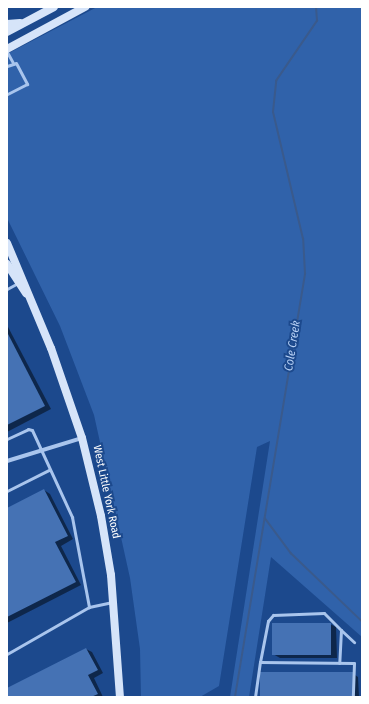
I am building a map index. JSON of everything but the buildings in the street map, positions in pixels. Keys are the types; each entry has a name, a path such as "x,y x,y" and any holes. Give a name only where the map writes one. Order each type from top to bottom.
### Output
{"main road":[{"path":"8,26 25,22 54,7"},
{"path":"7,48 85,7"},
{"name":"West Little York Road","path":"7,243 52,348 82,438 101,516 114,602 120,697"},
{"name":"West Little York Road","path":"7,264 18,283 31,300"}],"street":[{"path":"7,461 82,438"}],"lane":[{"path":"7,52 13,63 17,64 27,84 7,94"},
{"path":"7,66 13,63"},
{"path":"7,289 18,283"},
{"path":"7,439 31,429 72,517 89,607"},
{"path":"7,491 49,470"},
{"path":"7,654 89,607 114,602"},
{"path":"255,697 268,621 273,615 324,613 354,642"},
{"path":"339,663 342,630"},
{"path":"260,662 354,663 353,697"}],"shaded area":[{"path":"97,7 362,7 362,637 271,557 249,697 230,697 270,441 257,447 219,686 200,697 141,697 140,649 130,578 94,415 60,326 7,218 7,54"}],"waterway":[{"name":"Cole Creek","path":"235,697 305,274 303,239 273,112 276,81 317,21 316,7"},
{"path":"265,518 291,553 362,621"}]}
